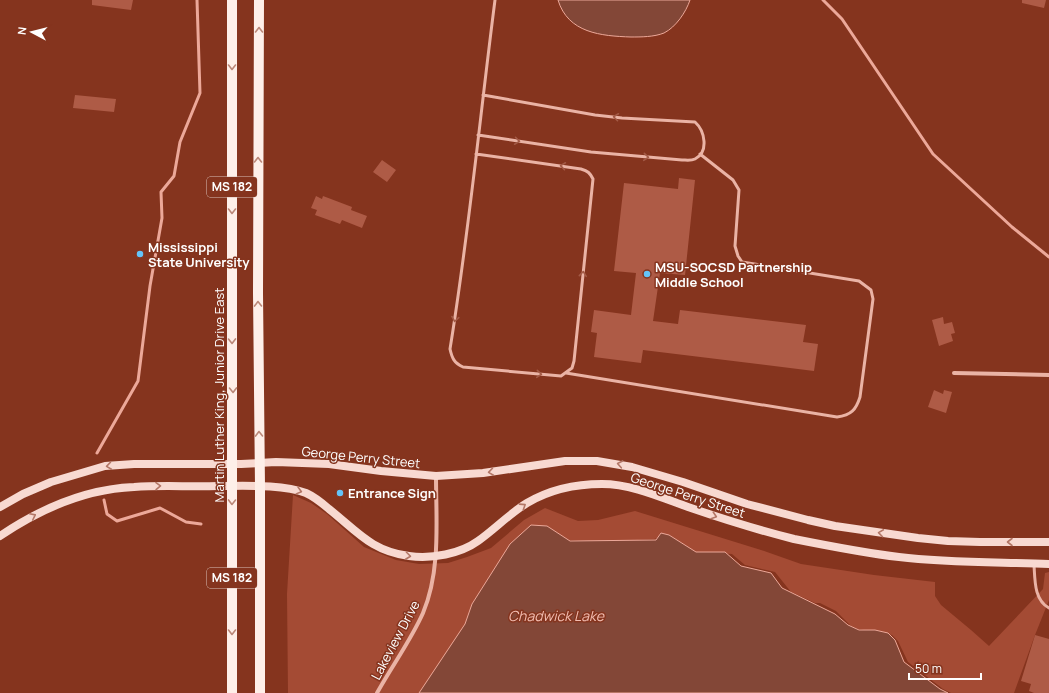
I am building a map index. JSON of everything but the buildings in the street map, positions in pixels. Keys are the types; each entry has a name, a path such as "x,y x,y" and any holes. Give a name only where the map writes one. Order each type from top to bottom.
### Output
{"main road":[{"name":"Martin Luther King, Junior Drive East","path":"232,0 232,693"},
{"name":"MS 182","path":"259,0 258,293 260,693"}],"street":[{"path":"954,373 1049,375"},
{"name":"George Perry Street","path":"0,508 22,494 51,482 105,466 134,464 260,462 329,464 436,476 483,473 565,462 597,461 632,466 747,504 835,526 948,541 1049,542"},
{"name":"Lakeview Drive","path":"377,693 422,613 432,579 436,555 436,476"},
{"name":"George Perry Street","path":"0,536 21,522 81,496 132,487 260,487 292,489 304,492 314,497 363,539 374,546 390,552 410,556 436,555 457,551 476,542 516,511 538,497 573,487 600,484 625,486 753,528 795,539 848,549 944,561 1049,564"}],"lane":[{"path":"476,154 582,169 591,174 593,179 574,361 572,368 561,376 463,367 457,364 452,358 450,349 461,281 478,135 495,0"},
{"path":"478,135 591,152 682,160 695,159 700,154 704,145 704,135 700,127 695,122 615,117 483,95"},
{"path":"566,373 837,417 844,416 857,406 860,396 873,299 871,290 859,281 742,262 738,256 735,246 740,190 733,180 700,154"},
{"path":"1033,563 1037,592 1041,600 1049,608"}],"shaded area":[{"path":"293,495 311,503 327,514 364,547 396,560 419,564 448,563 491,548 524,520 545,508 578,521 598,520 635,511 801,564 935,582 935,596 941,605 989,646 1043,589 1045,573 1049,572 1049,600 1014,693 951,693 943,689 908,662 898,641 892,635 858,629 851,626 836,611 791,592 775,572 745,565 732,554 696,552 669,535 654,539 606,542 569,540 559,534 467,624 421,693 288,693 287,594"}],"water":[{"path":"558,0 690,0 680,19 673,27 664,33 631,37 597,34 578,26 569,20"},
{"name":"Chadwick Lake","path":"531,525 547,526 570,541 656,540 661,533 669,535 696,552 725,552 741,566 771,573 782,588 835,614 848,625 859,630 875,630 888,633 895,640 904,662 940,689 948,693 419,693 465,624 472,604 510,544"}],"waterway":[{"path":"97,453 138,381 150,286 162,218 161,192 174,176 180,142 200,93 197,0"},
{"path":"823,0 842,19 933,154 1012,227 1049,257"},
{"path":"104,500 107,514 117,521 160,508 186,522 201,524"}],"place":[{"name":"Mississippi State University","path":"140,254"},
{"name":"MSU-SOCSD Partnership Middle School","path":"647,274"},
{"name":"Entrance Sign","path":"340,493"}]}
